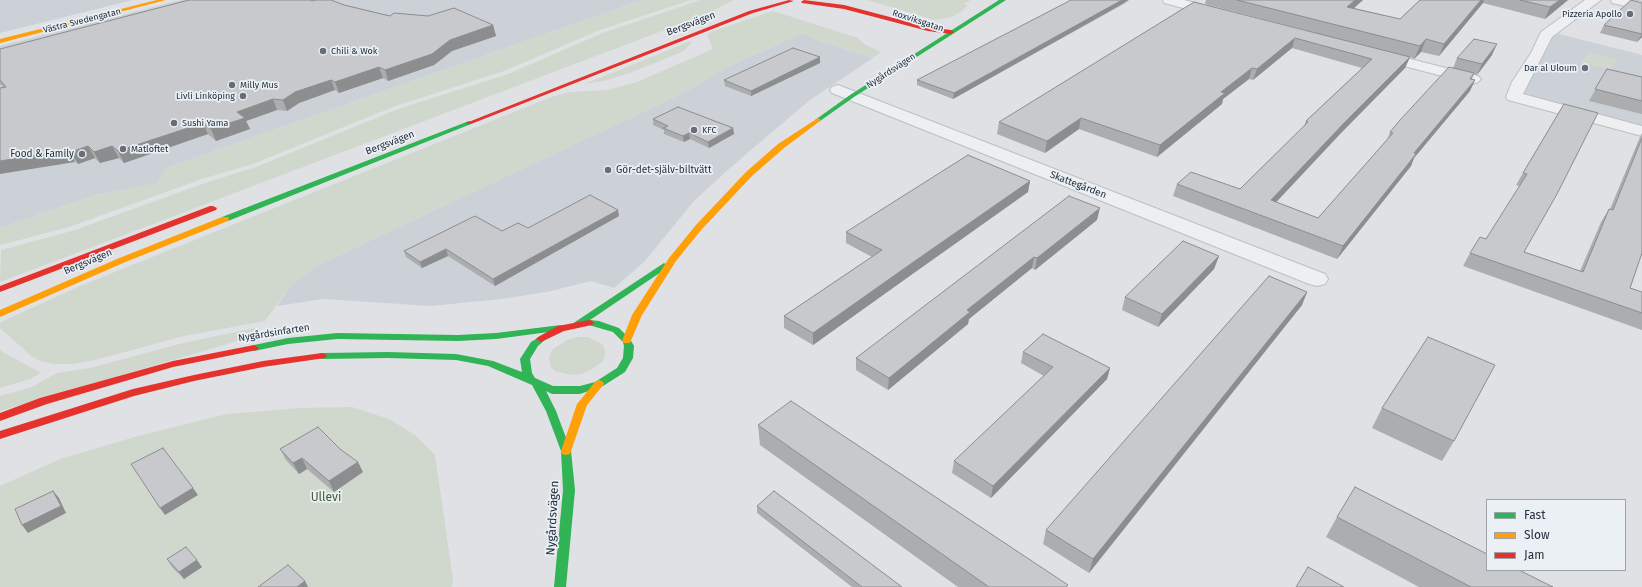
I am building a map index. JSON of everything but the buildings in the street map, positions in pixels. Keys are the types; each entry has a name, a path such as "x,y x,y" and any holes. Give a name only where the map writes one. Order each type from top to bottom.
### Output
{"street":[{"name":"Västra Svedengatan","path":"0,41 163,0"},
{"path":"780,0 804,2 821,0"},
{"path":"965,13 990,0"},
{"name":"Nygårdsvägen","path":"627,341 637,315 672,260 724,200 749,174 843,91 951,32 1003,0"},
{"path":"1169,0 1230,16"},
{"path":"1595,0 1584,6 1546,35 1538,53 1520,82 1514,97 1642,131"},
{"path":"1617,0 1642,6"},
{"name":"Bergsvägen","path":"0,314 127,258 751,12 791,1"},
{"name":"Roxviksgatan","path":"860,1 951,32"},
{"name":"Roxviksgatan","path":"804,2 857,10 897,21 940,27"},
{"name":"Roxviksgatan","path":"897,21 920,35 940,27"},
{"path":"1367,52 1474,80"},
{"name":"Skattegården","path":"843,91 1318,279"},
{"name":"Nygårdsvägen","path":"782,146 818,107"},
{"name":"Bergsvägen","path":"0,289 221,205"},
{"name":"Nygårdsvägen","path":"578,324 672,260"},
{"path":"0,435 133,393 194,378 269,363 315,356 374,354 456,357 496,364 548,389 561,391 580,390 599,384 615,375 625,364 629,352 627,341 616,330 608,326 578,324 561,328 542,337 529,351 525,366 534,382"},
{"name":"Nygårdsinfarten","path":"0,417 44,401 173,364 288,341 337,336 458,338 496,336 561,328"},
{"name":"Nygårdsvägen","path":"534,382 551,411 566,451 569,490 560,587"},
{"name":"Nygårdsvägen","path":"566,451 582,404 599,384"}],"shaded area":[{"path":"0,0 133,0 0,33"},
{"path":"181,0 642,0 166,168 156,184 96,195 0,228 0,46"},
{"name":"Dar al Uloum","path":"1551,32 1642,55 1642,131 1514,97"},
{"path":"803,33 815,39 873,58 810,100 731,167 693,202 645,261 614,288 591,281 547,292 501,299 431,306 323,299 277,306 290,286 314,267 683,93 727,67"}],"green space":[{"path":"642,0 691,0 600,30 504,71 393,107 253,164 202,179 69,227 1,245 0,243 0,228 96,195 156,184 166,168"},
{"path":"700,0 734,0 704,15 0,282 1,250 72,231 205,183 256,167 398,109 508,74 605,32"},
{"path":"867,0 971,0 964,4 968,5 962,11 952,17 934,20"},
{"path":"773,11 858,38 864,44 881,52 873,58 815,39 803,33 727,67 683,93 314,267 290,286 265,321 184,336 99,359 73,364 53,364 40,361 31,356 0,328 0,323 3,321 80,286 554,96 570,92 608,90 637,82 713,49 707,35 713,31"},
{"path":"691,41 691,44 682,52 630,73 608,80 584,84"},
{"path":"1589,52 1618,59 1610,70 1581,63"},
{"path":"255,328 261,329 234,342 0,411 0,396 32,387 57,373 90,368 183,343"},
{"path":"588,337 602,344 605,349 605,356 602,362 589,371 581,374 571,375 555,371 551,367 549,361 549,356 553,349 569,339"},
{"path":"0,349 41,373 30,379 0,388"},
{"name":"Ullevi","path":"352,407 389,419 415,435 435,455 453,579 452,587 0,587 0,486 60,459 138,436 226,414 299,408"}],"traffic: fast":[{"path":"818,120 852,96 1003,0"},
{"path":"225,219 469,123"},
{"path":"578,324 664,266"},
{"path":"541,339 534,344 525,359 527,373 531,380 552,390 580,390 599,384 621,370 628,358 629,346 627,341 616,330 599,324 589,323"},
{"path":"254,348 288,341 337,336 458,338 496,336 561,328"},
{"path":"322,356 388,355 456,357 490,363 531,380"},
{"path":"537,384 551,411 566,451 569,490 560,587"}],"traffic: slow":[{"path":"0,41 163,0"},
{"path":"627,341 637,315 672,260 699,227 749,174 781,146 818,120"},
{"path":"0,314 120,261 225,219"},
{"path":"566,451 582,404 599,384"}],"traffic: jam":[{"path":"469,123 751,12 791,1"},
{"path":"804,2 844,7 928,29 951,32"},
{"path":"0,289 213,208"},
{"path":"541,339 561,328 589,323"},
{"path":"0,417 44,401 173,364 254,348"},
{"path":"0,435 133,393 194,378 263,364 322,356"}],"place":[{"name":"Pizzeria Apollo","path":"1630,14"},
{"name":"Chili & Wok","path":"323,51"},
{"name":"Dar al Uloum","path":"1585,68"},
{"name":"Milly Mus","path":"232,85"},
{"name":"Livli Linköping","path":"243,96"},
{"name":"Sushi Yama","path":"174,123"},
{"name":"KFC","path":"694,130"},
{"name":"Matloftet","path":"123,149"},
{"name":"Food & Family","path":"82,154"},
{"name":"Gör-det-själv-biltvätt","path":"608,170"}]}
